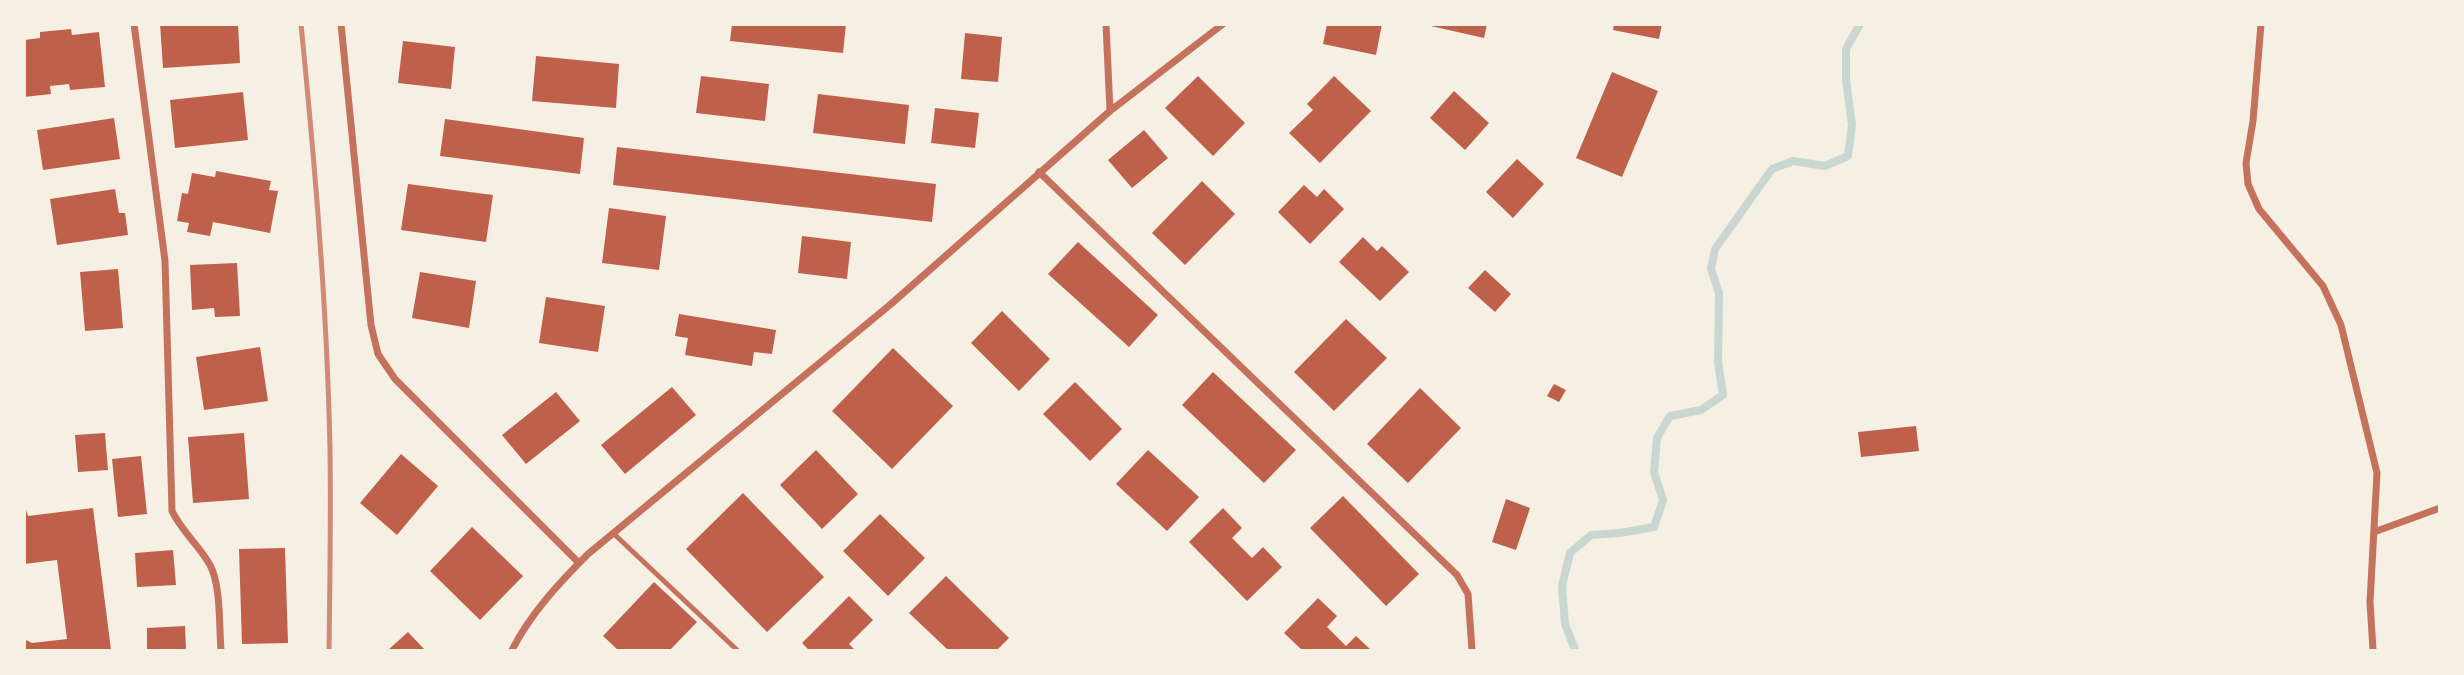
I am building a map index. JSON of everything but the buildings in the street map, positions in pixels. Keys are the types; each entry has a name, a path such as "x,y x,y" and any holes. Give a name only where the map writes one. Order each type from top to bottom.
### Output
{"street":[{"path":"134,24 165,261 172,512 211,567 215,579 221,650"},
{"path":"341,24 371,325 378,354 395,379 579,563"},
{"path":"1106,24 1110,111"},
{"path":"512,650 541,606 579,563 891,304 1110,111 1223,24"},
{"path":"2262,24 2253,121 2246,163 2248,184 2259,209 2323,286 2341,325 2377,473 2370,602 2373,650"},
{"path":"1039,172 1457,575 1464,584 1470,605 1472,650"},
{"path":"2374,532 2440,508"}],"lane":[{"path":"613,534 737,650"}],"waterway":[{"path":"1575,650 1565,624 1562,586 1570,553 1591,535 1654,527 1663,500 1654,472 1657,438 1670,416 1701,410 1723,395 1718,362 1719,293 1711,269 1715,249 1772,169 1793,161 1825,166 1848,156 1852,125 1846,80 1846,49 1860,24"}],"railway":[{"path":"301,24 316,183 326,343 330,474 329,650"}]}
